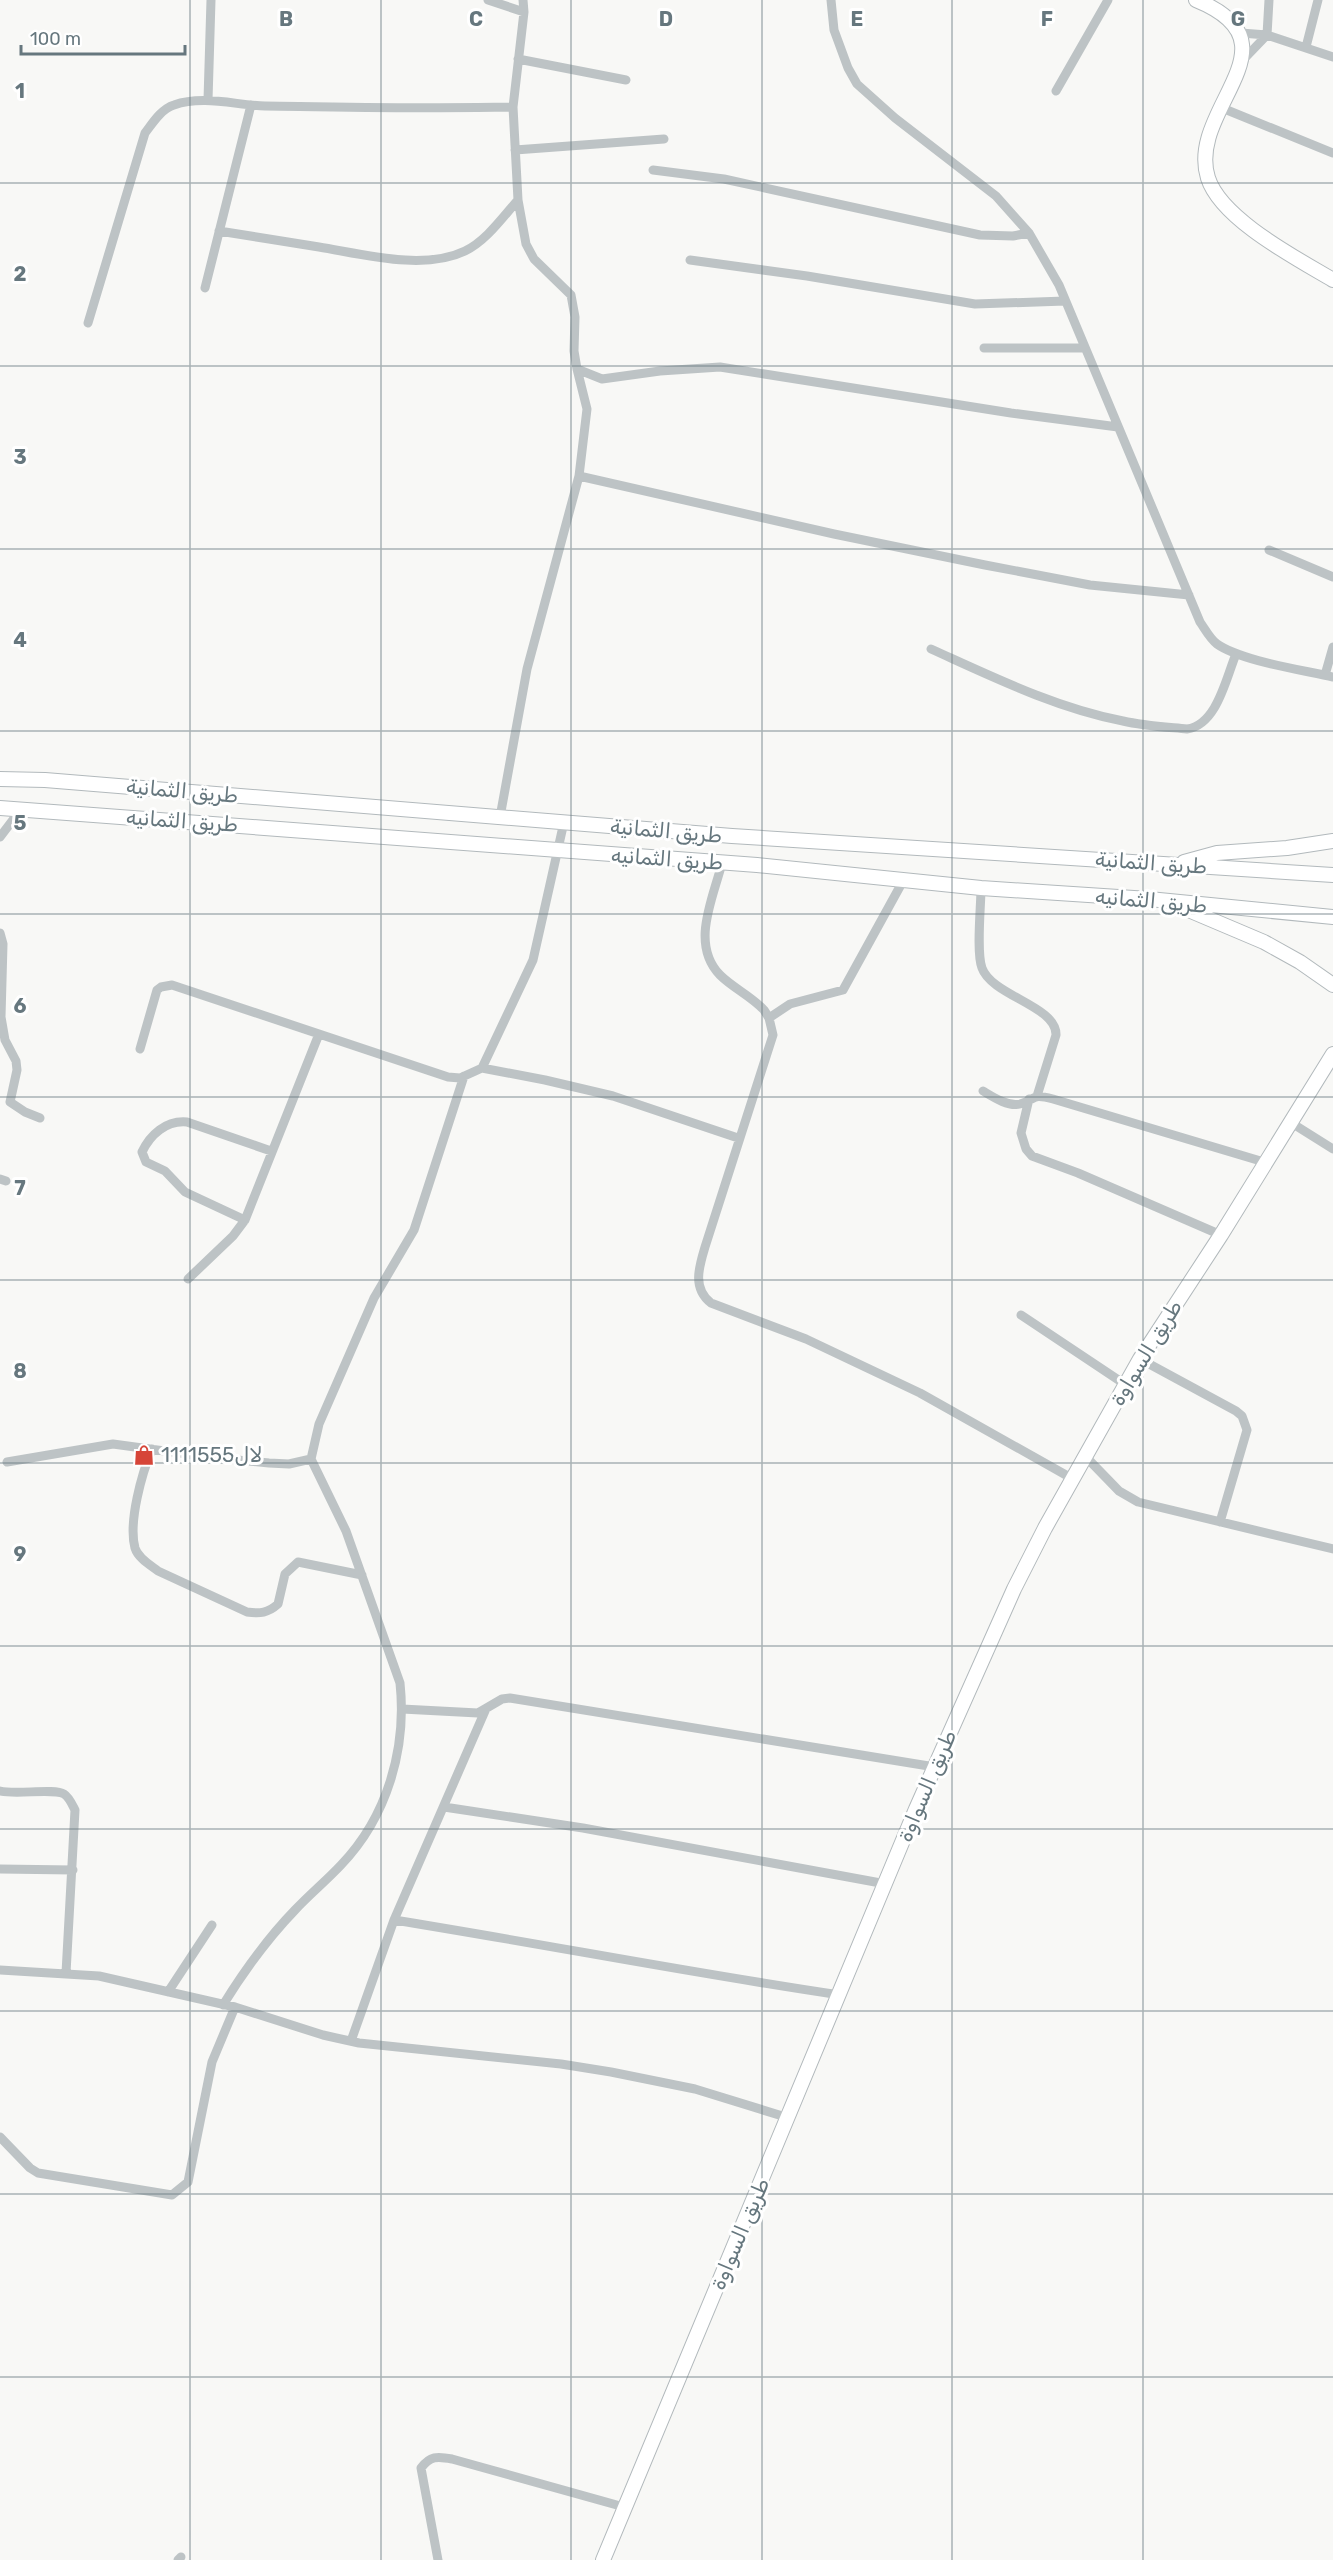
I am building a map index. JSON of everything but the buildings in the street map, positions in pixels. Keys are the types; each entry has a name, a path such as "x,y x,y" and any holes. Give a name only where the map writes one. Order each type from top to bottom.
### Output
{"street":[{"path":"208,100 211,0"},
{"path":"488,0 524,12"},
{"path":"500,817 527,669 579,476 587,409 574,351 575,317 571,295 534,259 526,244 518,200 513,107 524,12 523,0"},
{"path":"831,0 834,30 848,68 857,84 895,118 996,196 1029,234 1065,301 1200,622 1215,643 1236,654 1329,676 1333,647"},
{"path":"1056,91 1108,0"},
{"path":"1196,0 1229,18 1241,33 1242,62"},
{"path":"1269,0 1267,35 1242,62 1209,135 1206,164 1208,178 1222,203 1245,224 1333,280"},
{"path":"1306,46 1318,0"},
{"path":"1241,33 1267,35 1306,46 1333,57"},
{"path":"518,59 626,80"},
{"path":"88,323 145,133 159,115 172,105 208,100 250,105 419,109 513,107"},
{"path":"205,288 250,105"},
{"path":"1222,108 1333,153"},
{"path":"515,150 664,139"},
{"path":"653,170 724,179 981,235 1029,234"},
{"path":"219,231 380,257 430,259 451,257 482,240 518,200"},
{"path":"690,260 807,276 975,304 1065,301"},
{"path":"984,348 1085,348"},
{"path":"577,369 602,379 660,371 720,367 1011,413 1118,427"},
{"path":"579,476 834,534 985,565 1090,585 1189,595"},
{"path":"1269,550 1333,577"},
{"path":"931,649 1047,699 1081,710 1124,722 1187,729 1197,728 1209,715 1236,654"},
{"name":"طريق الثمانية","path":"0,779 45,780 732,836 1333,875"},
{"name":"طريق الثمانيه","path":"0,808 722,863 981,888 1333,917"},
{"path":"0,837 22,808"},
{"path":"482,1068 533,960 564,822"},
{"path":"1176,865 1217,853 1287,848 1333,841"},
{"path":"722,863 705,925 705,951 718,973 758,1004 769,1018 773,1035 738,1138 700,1264 699,1287 704,1298 711,1303 806,1339 910,1388 1072,1479"},
{"path":"769,1018 790,1004 843,990 903,881"},
{"path":"981,888 982,968 996,985 1049,1018 1056,1028 1056,1035 1021,1133 1026,1149 1032,1156 1078,1173 1221,1235"},
{"path":"1168,902 1264,942 1300,962 1333,985"},
{"path":"0,933 3,944 1,1024 4,1040 16,1061 17,1070 10,1102 40,1118"},
{"path":"140,1049 157,990 172,985 448,1077 464,1076 482,1068 582,1088 738,1138"},
{"path":"188,1279 233,1236 245,1220 319,1034"},
{"name":"طريق السواوة","path":"603,2560 935,1767 1014,1589 1072,1479 1140,1359 1221,1235 1264,1162 1333,1054"},
{"path":"223,2004 254,1958 284,1922 342,1864 363,1837 391,1781 402,1709 400,1683 345,1531 311,1459 319,1424 374,1298 414,1230 464,1076"},
{"path":"983,1091 1014,1104 1022,1103 1033,1097 1134,1121 1264,1162"},
{"path":"245,1220 185,1192 165,1171 146,1162 142,1152 150,1138 164,1127 179,1121 271,1151"},
{"path":"1290,1122 1333,1149"},
{"path":"1021,1315 1126,1385"},
{"path":"1140,1359 1236,1411 1245,1421 1247,1430 1221,1522"},
{"path":"7,1462 113,1444 269,1463 289,1464 311,1459"},
{"path":"152,1449 142,1475 134,1538 135,1550 158,1571 247,1612 254,1613 264,1613 278,1604 285,1574 298,1562 362,1575"},
{"path":"1086,1457 1108,1482 1127,1497 1152,1506 1333,1549"},
{"path":"402,1709 467,1714 485,1711 502,1700 518,1699 935,1767"},
{"path":"351,2041 394,1920 485,1711"},
{"path":"0,1791 11,1794 58,1791 68,1798 75,1810 66,1973"},
{"path":"444,1807 594,1830 886,1884"},
{"path":"0,1869 73,1870"},
{"path":"394,1920 572,1949 747,1982 840,1995"},
{"path":"168,1992 212,1925"},
{"path":"0,1970 36,1974 66,1973 99,1976 235,2007 351,2041 561,2064 611,2072 695,2089 789,2118"},
{"path":"0,2138 38,2173 172,2195 188,2182 212,2062 235,2007"},
{"path":"438,2560 421,2468 428,2459 439,2456 452,2459 624,2507"}],"place":[{"name":"1111555لال","path":"144,1455"}]}
